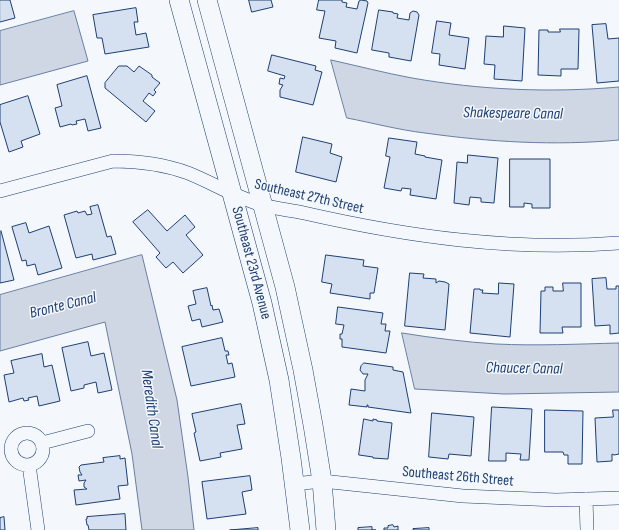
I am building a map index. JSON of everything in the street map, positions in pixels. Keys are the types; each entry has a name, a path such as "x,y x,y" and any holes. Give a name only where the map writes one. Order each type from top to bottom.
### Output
{"street":[{"name":"Southeast 23rd Avenue","path":"179,0 262,303 279,380 300,530"},
{"name":"Southeast 23rd Avenue","path":"207,0 285,287 303,370 322,481 326,530"},
{"name":"Southeast 27th Street","path":"0,191 113,162 132,161 170,167 188,173 262,205 298,211 362,226 437,238 478,242 546,246 619,243"},
{"path":"42,443 88,431"},
{"path":"31,433 40,438 42,443 43,452 41,457 34,464 19,464 5,452 12,441 20,434 31,433"},
{"path":"29,465 38,530"},
{"name":"Southeast 26th Street","path":"294,484 322,481 463,496 556,500 619,498"},
{"path":"586,499 587,530"}],"water":[{"path":"74,11 88,61 0,85 0,31"},
{"name":"Shakespeare Canal","path":"331,60 412,78 489,88 567,90 619,87 619,140 571,143 498,141 415,132 347,118"},
{"path":"142,255 177,400 194,530 142,530 132,454 105,322 0,351 0,295"},
{"name":"Chaucer Canal","path":"402,333 449,340 496,344 542,345 619,343 619,392 504,394 415,389"}],"building":[{"path":"0,0 10,0 15,18 0,22"},
{"path":"249,0 271,0 273,7 252,12"},
{"path":"319,0 342,0 342,2 347,3 346,7 357,9 359,1 367,1 368,3 357,53 335,48 336,41 319,38 325,11 317,10"},
{"path":"136,8 138,22 134,22 136,35 146,33 149,47 105,54 102,38 97,38 93,15"},
{"path":"379,10 393,12 398,14 397,18 409,20 410,13 413,11 417,12 419,15 411,61 389,57 389,53 372,50"},
{"path":"437,21 451,23 449,35 469,38 465,69 439,65 440,54 432,53"},
{"path":"606,24 608,39 619,38 619,81 597,83 592,25"},
{"path":"504,26 525,28 522,81 494,79 495,65 484,64 486,36 503,37"},
{"path":"560,29 579,29 578,69 561,69 561,76 538,75 539,30 560,32"},
{"path":"272,55 316,66 315,70 322,72 313,105 280,97 280,90 283,85 279,84 280,78 284,79 285,76 268,71"},
{"path":"119,66 127,66 134,72 139,66 160,83 154,90 156,92 153,96 149,93 143,101 155,111 146,122 105,88 105,83"},
{"path":"87,76 101,128 88,131 85,119 76,121 77,124 60,127 55,108 62,106 57,85"},
{"path":"28,96 40,134 21,141 23,147 9,152 0,122 0,105"},
{"path":"303,137 332,144 330,153 342,157 336,182 296,172"},
{"path":"389,138 417,142 415,154 442,160 436,199 410,195 411,189 402,188 401,191 384,188 390,157 386,156"},
{"path":"468,155 498,158 494,203 481,202 481,198 470,197 469,205 454,203 457,162 467,163"},
{"path":"510,159 550,159 550,208 532,208 532,204 524,203 524,207 510,207"},
{"path":"98,205 107,237 111,236 116,254 93,260 92,254 76,258 64,215 77,211 78,213 85,211 87,215 92,214 90,207"},
{"path":"148,210 167,231 185,215 195,227 186,235 203,255 183,273 173,262 166,268 156,257 160,253 133,222"},
{"path":"26,223 29,233 49,226 62,268 38,275 35,264 27,266 26,260 22,261 12,227"},
{"path":"1,231 14,280 0,283 0,232"},
{"path":"326,255 364,260 363,266 378,268 374,293 370,293 370,299 330,293 332,284 322,282"},
{"path":"410,273 424,274 423,278 436,279 436,283 439,281 449,284 445,330 405,326"},
{"path":"606,278 607,289 616,289 616,286 619,286 619,333 610,334 610,325 595,326 592,279"},
{"path":"499,283 514,284 510,337 470,333 474,289 483,290 482,293 498,294"},
{"path":"563,283 581,283 581,327 562,327 563,333 540,333 541,291 545,291 545,287 553,287 553,291 563,291"},
{"path":"207,288 211,306 212,305 213,310 219,309 223,322 202,327 200,319 192,321 188,306 196,304 193,291"},
{"path":"338,307 383,313 381,324 386,324 385,331 390,331 386,353 342,347 342,339 340,339 340,334 342,334 344,325 336,324"},
{"path":"222,338 225,351 228,351 229,355 226,355 228,364 232,363 235,377 191,386 182,347"},
{"path":"88,342 91,356 104,353 112,390 98,393 96,382 84,385 84,388 71,391 62,348"},
{"path":"42,354 44,367 52,365 60,401 39,406 37,396 28,398 29,400 24,401 23,398 9,402 4,375 14,373 11,361"},
{"path":"364,363 393,367 393,370 403,372 411,413 368,407 368,405 367,407 349,405 351,389 365,391 365,380 368,374 363,374 360,370"},
{"path":"241,404 245,424 237,425 242,449 220,453 221,457 200,461 194,433 196,432 192,414"},
{"path":"492,407 532,409 529,460 520,460 521,454 506,453 506,461 489,461"},
{"path":"545,410 583,411 582,464 568,464 568,455 564,455 563,452 545,452"},
{"path":"613,410 619,410 619,454 612,454 612,461 597,462 595,418 613,417"},
{"path":"432,413 474,417 471,456 449,454 448,459 429,457"},
{"path":"364,419 373,421 373,419 392,423 388,459 359,455"},
{"path":"120,456 120,459 125,458 128,485 118,486 120,499 76,505 74,490 87,489 84,487 86,480 79,481 78,475 82,475 79,467 81,465 104,462 103,458"},
{"path":"250,476 252,490 242,492 246,514 207,519 202,482"},
{"path":"125,514 126,530 89,530 87,525 87,517"},
{"path":"4,517 5,530 0,530 0,518"},
{"path":"393,525 394,527 398,526 398,530 384,530 384,528 388,528 388,526"},
{"path":"372,527 372,530 358,530 358,528"},
{"path":"258,528 258,530 230,530"},
{"path":"429,528 429,530 413,530 413,529"}],"water label":[{"name":"Bronte Canal","path":"63,306"},
{"name":"Meredith Canal","path":"151,409"}]}
